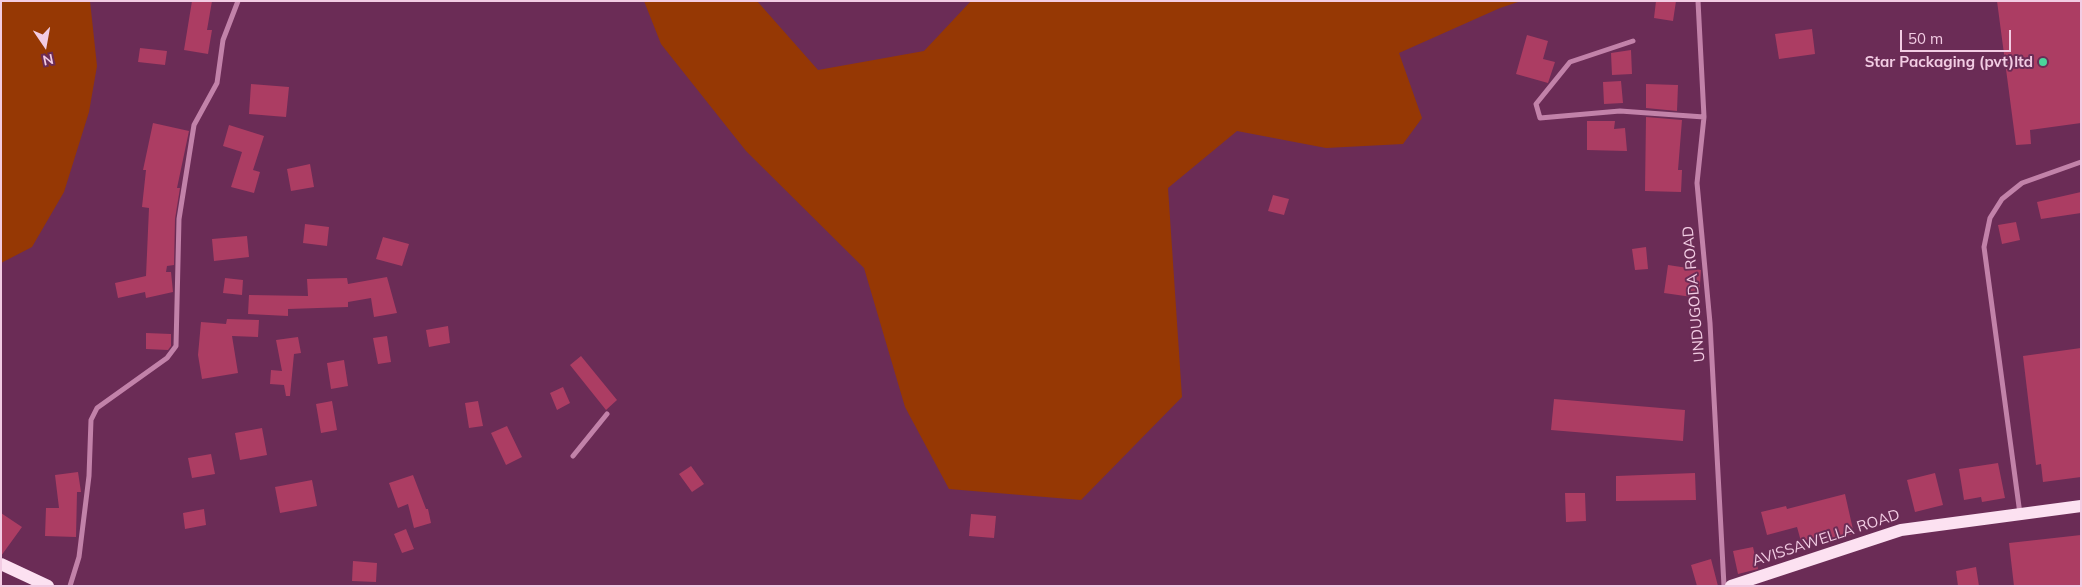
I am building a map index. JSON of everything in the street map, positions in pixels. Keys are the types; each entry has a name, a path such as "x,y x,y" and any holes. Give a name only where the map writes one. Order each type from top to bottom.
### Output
{"main road":[{"name":"AVISSAWELLA ROAD","path":"1730,586 1901,530 2081,506"},
{"path":"1,564 48,586"}],"street":[{"path":"70,586 79,557 89,476 91,420 97,408 167,358 176,346 179,219 194,125 217,83 223,40 238,1"},
{"name":"UNDUGODA ROAD","path":"1698,1 1704,116 1697,184 1710,323 1724,586"},
{"path":"1633,41 1570,62 1536,104 1540,118 1620,111 1704,116"},
{"path":"2020,514 1984,247 1990,218 2002,199 2022,183 2081,162"},
{"path":"573,456 608,414"}],"shaded area":[{"path":"1,1 90,1 97,66 89,112 64,192 32,247 1,263"},
{"path":"644,1 757,1 818,70 924,51 971,1 1521,1 1500,8 1399,53 1422,118 1403,144 1326,148 1237,131 1168,188 1182,397 1081,500 949,489 905,407 864,268 746,151 661,44"}],"building":[{"path":"192,1 212,1 207,30 212,30 208,54 184,50"},
{"path":"1656,1 1676,1 1673,21 1654,18"},
{"name":"Star Packaging (pvt)ltd","path":"1997,1 2081,1 2081,123 2030,130 2031,144 2016,145"},
{"path":"1812,29 1815,54 1779,59 1775,34"},
{"path":"1527,35 1548,41 1543,59 1555,62 1548,83 1516,74"},
{"path":"140,48 167,51 165,65 138,62"},
{"path":"1631,50 1632,74 1612,75 1611,53"},
{"path":"1621,81 1623,103 1604,104 1603,82"},
{"path":"251,84 289,87 286,117 249,114"},
{"path":"1646,84 1678,85 1677,111 1646,108"},
{"path":"1646,117 1682,120 1678,170 1682,170 1681,192 1645,191"},
{"path":"1587,121 1615,121 1614,129 1625,128 1627,151 1587,150"},
{"path":"153,123 189,131 177,188 180,188 175,219 174,265 167,266 166,272 171,272 173,292 146,298 145,292 118,298 115,283 146,276 149,208 142,207 146,170 143,170"},
{"path":"229,125 264,136 253,170 260,172 254,193 231,187 242,152 223,146"},
{"path":"310,164 314,187 291,191 287,169"},
{"path":"2081,192 2081,213 2041,219 2037,202"},
{"path":"1273,195 1289,199 1284,215 1268,211"},
{"path":"2016,222 2020,240 2002,244 1998,225"},
{"path":"305,224 329,227 327,246 303,243"},
{"path":"247,236 249,257 214,261 212,239"},
{"path":"383,237 409,244 402,266 376,259"},
{"path":"1646,247 1648,269 1635,270 1632,249"},
{"path":"1668,265 1701,270 1699,298 1664,293"},
{"path":"387,277 397,313 374,317 371,298 348,302 348,307 288,309 288,316 248,314 249,295 308,296 307,279 347,278 348,284"},
{"path":"225,278 243,280 242,295 223,293"},
{"path":"227,319 259,320 258,337 232,336 238,373 202,379 198,355 201,322 226,324"},
{"path":"448,326 450,343 429,347 426,330"},
{"path":"146,333 171,334 171,346 168,350 146,349"},
{"path":"387,336 391,362 378,364 373,338"},
{"path":"298,337 301,353 294,354 290,396 286,396 284,385 270,384 271,370 282,371 276,340"},
{"path":"2081,348 2081,477 2043,482 2041,464 2036,465 2023,356"},
{"path":"581,356 617,400 606,410 570,365"},
{"path":"344,360 348,386 331,389 327,363"},
{"path":"563,387 570,403 557,410 550,393"},
{"path":"1554,399 1685,410 1683,441 1551,430"},
{"path":"332,401 337,430 321,433 316,404"},
{"path":"478,401 483,426 469,428 465,403"},
{"path":"507,426 522,457 506,465 491,433"},
{"path":"262,428 267,455 240,460 235,433"},
{"path":"211,454 215,474 192,478 188,458"},
{"path":"1998,463 2005,498 1982,502 1981,497 1964,500 1959,469"},
{"path":"691,466 704,484 692,492 679,474"},
{"path":"78,472 81,492 77,492 76,537 45,536 46,508 59,508 55,475"},
{"path":"1695,473 1696,500 1616,501 1616,476"},
{"path":"1935,473 1943,505 1915,512 1907,480"},
{"path":"413,475 426,509 428,509 431,523 414,528 408,504 398,508 389,483"},
{"path":"312,480 317,506 280,513 275,487"},
{"path":"1565,493 1585,493 1586,521 1566,522"},
{"path":"1845,494 1854,534 1802,545 1797,527 1767,535 1761,512 1786,506 1787,509"},
{"path":"204,509 206,525 185,529 183,513"},
{"path":"1,513 22,527 1,556"},
{"path":"971,514 996,516 994,538 969,536"},
{"path":"406,529 414,549 402,553 394,534"},
{"path":"2081,535 2081,586 2014,586 2009,543"},
{"path":"1753,547 1758,569 1738,574 1733,551"},
{"path":"1711,559 1718,586 1697,586 1691,565"},
{"path":"353,561 377,563 376,582 352,581"},
{"path":"1976,567 1979,586 1958,586 1956,571"}],"place":[{"name":"Star Packaging (pvt)ltd","path":"2043,62"}]}
